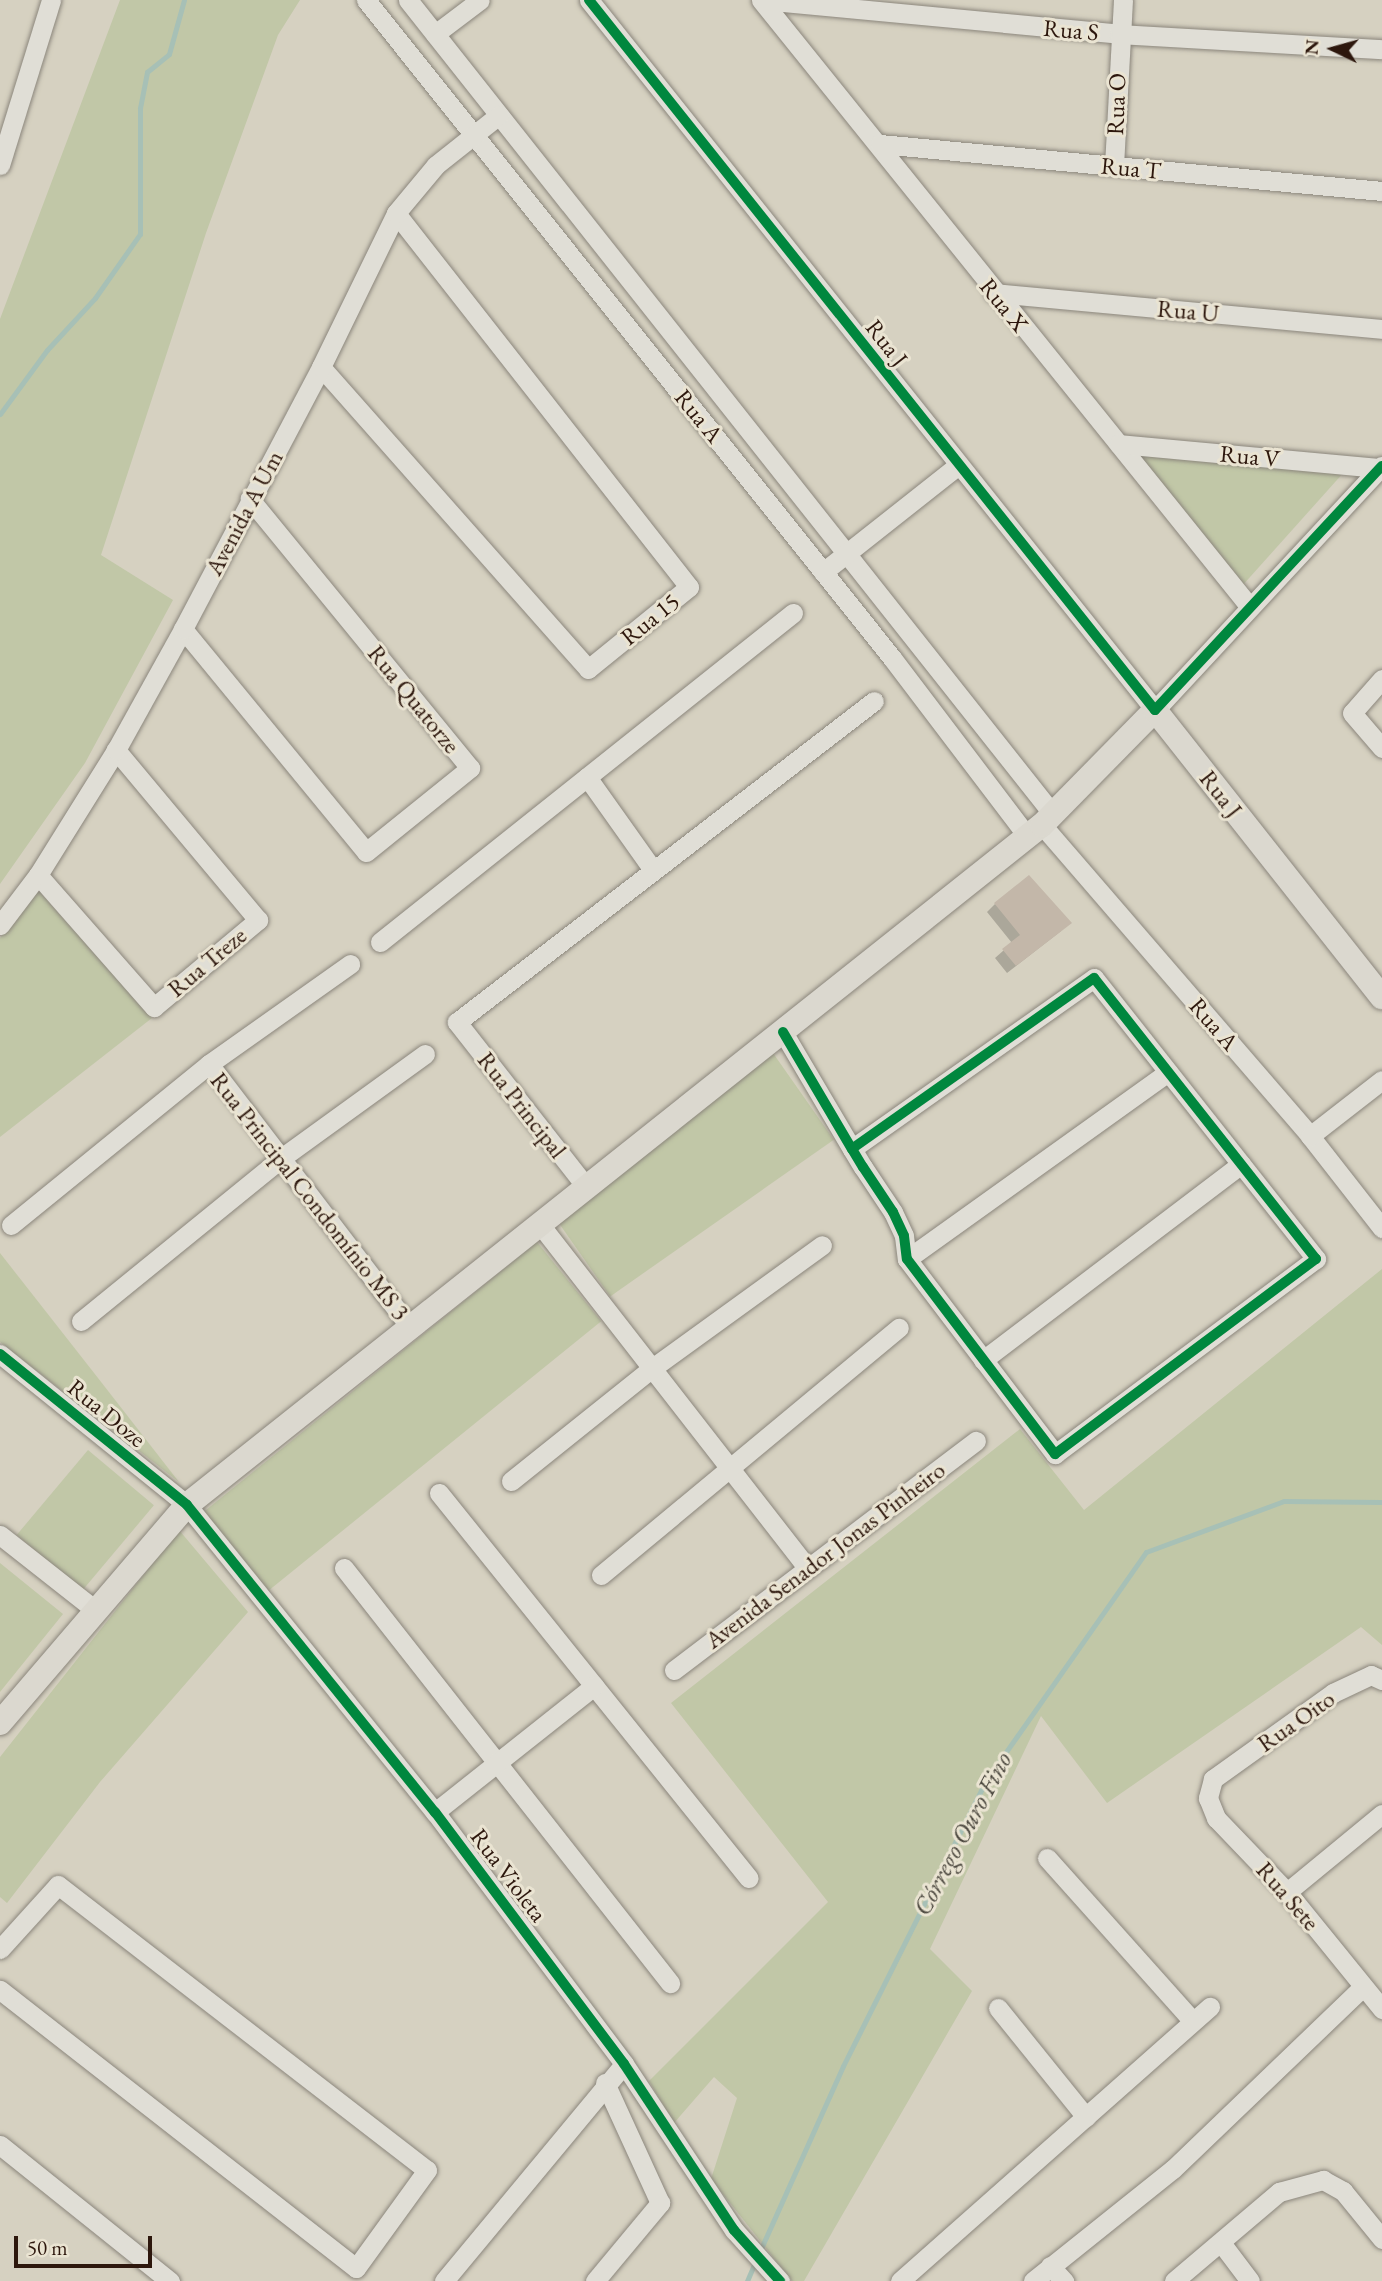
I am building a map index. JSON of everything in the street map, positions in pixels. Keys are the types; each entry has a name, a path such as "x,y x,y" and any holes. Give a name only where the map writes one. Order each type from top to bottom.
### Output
{"main road":[{"path":"0,1723 94,1609 187,1505 542,1227 1040,825 1155,710"},
{"name":"Rua J","path":"1155,710 1382,997"}],"street":[{"path":"0,165 51,0"},
{"name":"Rua A","path":"366,0 823,572 1310,1136 1382,1228"},
{"path":"435,34 480,0"},
{"name":"Rua J","path":"589,0 957,466 1155,710"},
{"name":"Rua S","path":"761,0 1119,34 1382,48"},
{"name":"Rua X","path":"761,0 880,144 994,293 1250,607"},
{"name":"Rua O","path":"1114,166 1119,34 1123,0"},
{"path":"391,31 411,4"},
{"name":"Rua A","path":"411,4 846,554 1040,825"},
{"name":"Avenida A Um","path":"0,925 38,875 116,750 321,367 396,213 436,165 499,115"},
{"name":"Rua T","path":"880,144 1382,191"},
{"name":"Rua 15","path":"321,367 589,669 689,587 396,213"},
{"name":"Rua U","path":"994,293 1382,329"},
{"path":"719,441 741,421"},
{"name":"Rua V","path":"1119,444 1381,467"},
{"path":"823,572 957,466"},
{"path":"1155,710 1381,467"},
{"name":"Rua Quatorze","path":"183,629 366,852 470,768 250,499"},
{"path":"380,942 793,613"},
{"path":"1382,680 1352,713 1382,748"},
{"path":"587,777 653,870 874,701"},
{"name":"Rua Treze","path":"38,875 154,1007 258,920 116,750"},
{"name":"Rua Principal","path":"587,1188 457,1022 653,870"},
{"path":"11,1225 209,1064 350,964"},
{"path":"783,1032 852,1149 892,1212 904,1236 907,1259 1055,1454 1316,1259 1094,978 852,1149"},
{"path":"81,1321 280,1159 425,1054"},
{"name":"Rua Principal Condomínio MS 3","path":"209,1064 411,1328"},
{"path":"907,1259 1168,1072"},
{"path":"1310,1136 1382,1080"},
{"path":"983,1360 1241,1164"},
{"path":"542,1227 727,1469 807,1568"},
{"path":"511,1482 650,1368 822,1245"},
{"path":"601,1575 899,1328"},
{"name":"Rua Doze","path":"0,1354 187,1505"},
{"name":"Avenida Senador Jonas Pinheiro","path":"674,1670 976,1441"},
{"path":"439,1493 748,1878"},
{"name":"Rua Violeta","path":"187,1505 435,1812 624,2064 749,2247 780,2281"},
{"path":"0,1535 94,1609"},
{"path":"344,1568 496,1766 670,1983"},
{"name":"Rua Oito","path":"1213,1779 1333,1693 1371,1675 1382,1680"},
{"path":"435,1812 594,1686"},
{"name":"Rua Sete","path":"1213,1779 1208,1798 1216,1818 1287,1892 1382,2009"},
{"path":"1287,1892 1382,1814"},
{"path":"1047,1858 1192,2020"},
{"path":"0,1949 58,1885 427,2170 356,2268 0,1990"},
{"path":"1032,2281 1057,2274 1173,2169 1363,1987"},
{"path":"900,2281 1192,2020 1210,2007"},
{"path":"998,2008 1086,2117"},
{"path":"444,2281 604,2083 624,2064"},
{"path":"595,2281 660,2203 604,2083"},
{"path":"0,2145 170,2281"},
{"path":"1174,2281 1222,2244 1279,2192 1323,2180 1343,2191 1382,2239"},
{"path":"1222,2244 1250,2281"}],"green space":[{"path":"120,0 300,0 278,35 206,233 101,555 173,600 85,763 0,884 0,319"},
{"path":"1132,451 1345,471 1242,586"},
{"path":"37,889 152,1018 0,1137 0,938"},
{"path":"773,1053 834,1140 610,1296 549,1210"},
{"path":"537,1242 601,1321 266,1593 202,1513"},
{"path":"0,1253 98,1378 179,1482 0,1342"},
{"path":"1382,1269 1382,1645 1361,1627 1107,1803 1041,1716 930,1949 972,1991 804,2281 792,2281 711,2179 737,2098 714,2077 674,2123 649,2081 828,1902 671,1703 1020,1429 1084,1510"},
{"path":"88,1450 154,1505 83,1590 17,1535"},
{"path":"179,1530 248,1612 100,1782 7,1903 0,1897 0,1757"},
{"path":"0,1563 63,1614 0,1692"}],"building":[{"path":"1029,875 1072,923 1016,966 1002,949 1020,935 994,903"}],"waterway":[{"path":"0,414 47,350 95,298 140,234 140,108 147,72 169,54 184,0"},
{"name":"Córrego Ouro Fino","path":"759,2253 843,2066 987,1779 1146,1552 1284,1501 1382,1502"},
{"name":"Córrego Ouro Fino","path":"747,2281 755,2262"}],"cycle path":[{"path":"589,0 1155,710 1382,466"},
{"path":"783,1032 852,1149 893,1212 904,1236 907,1259 1055,1454 1316,1259 1094,978 852,1149"},
{"path":"0,1354 187,1505 435,1812 624,2064 734,2230 780,2281"}]}
